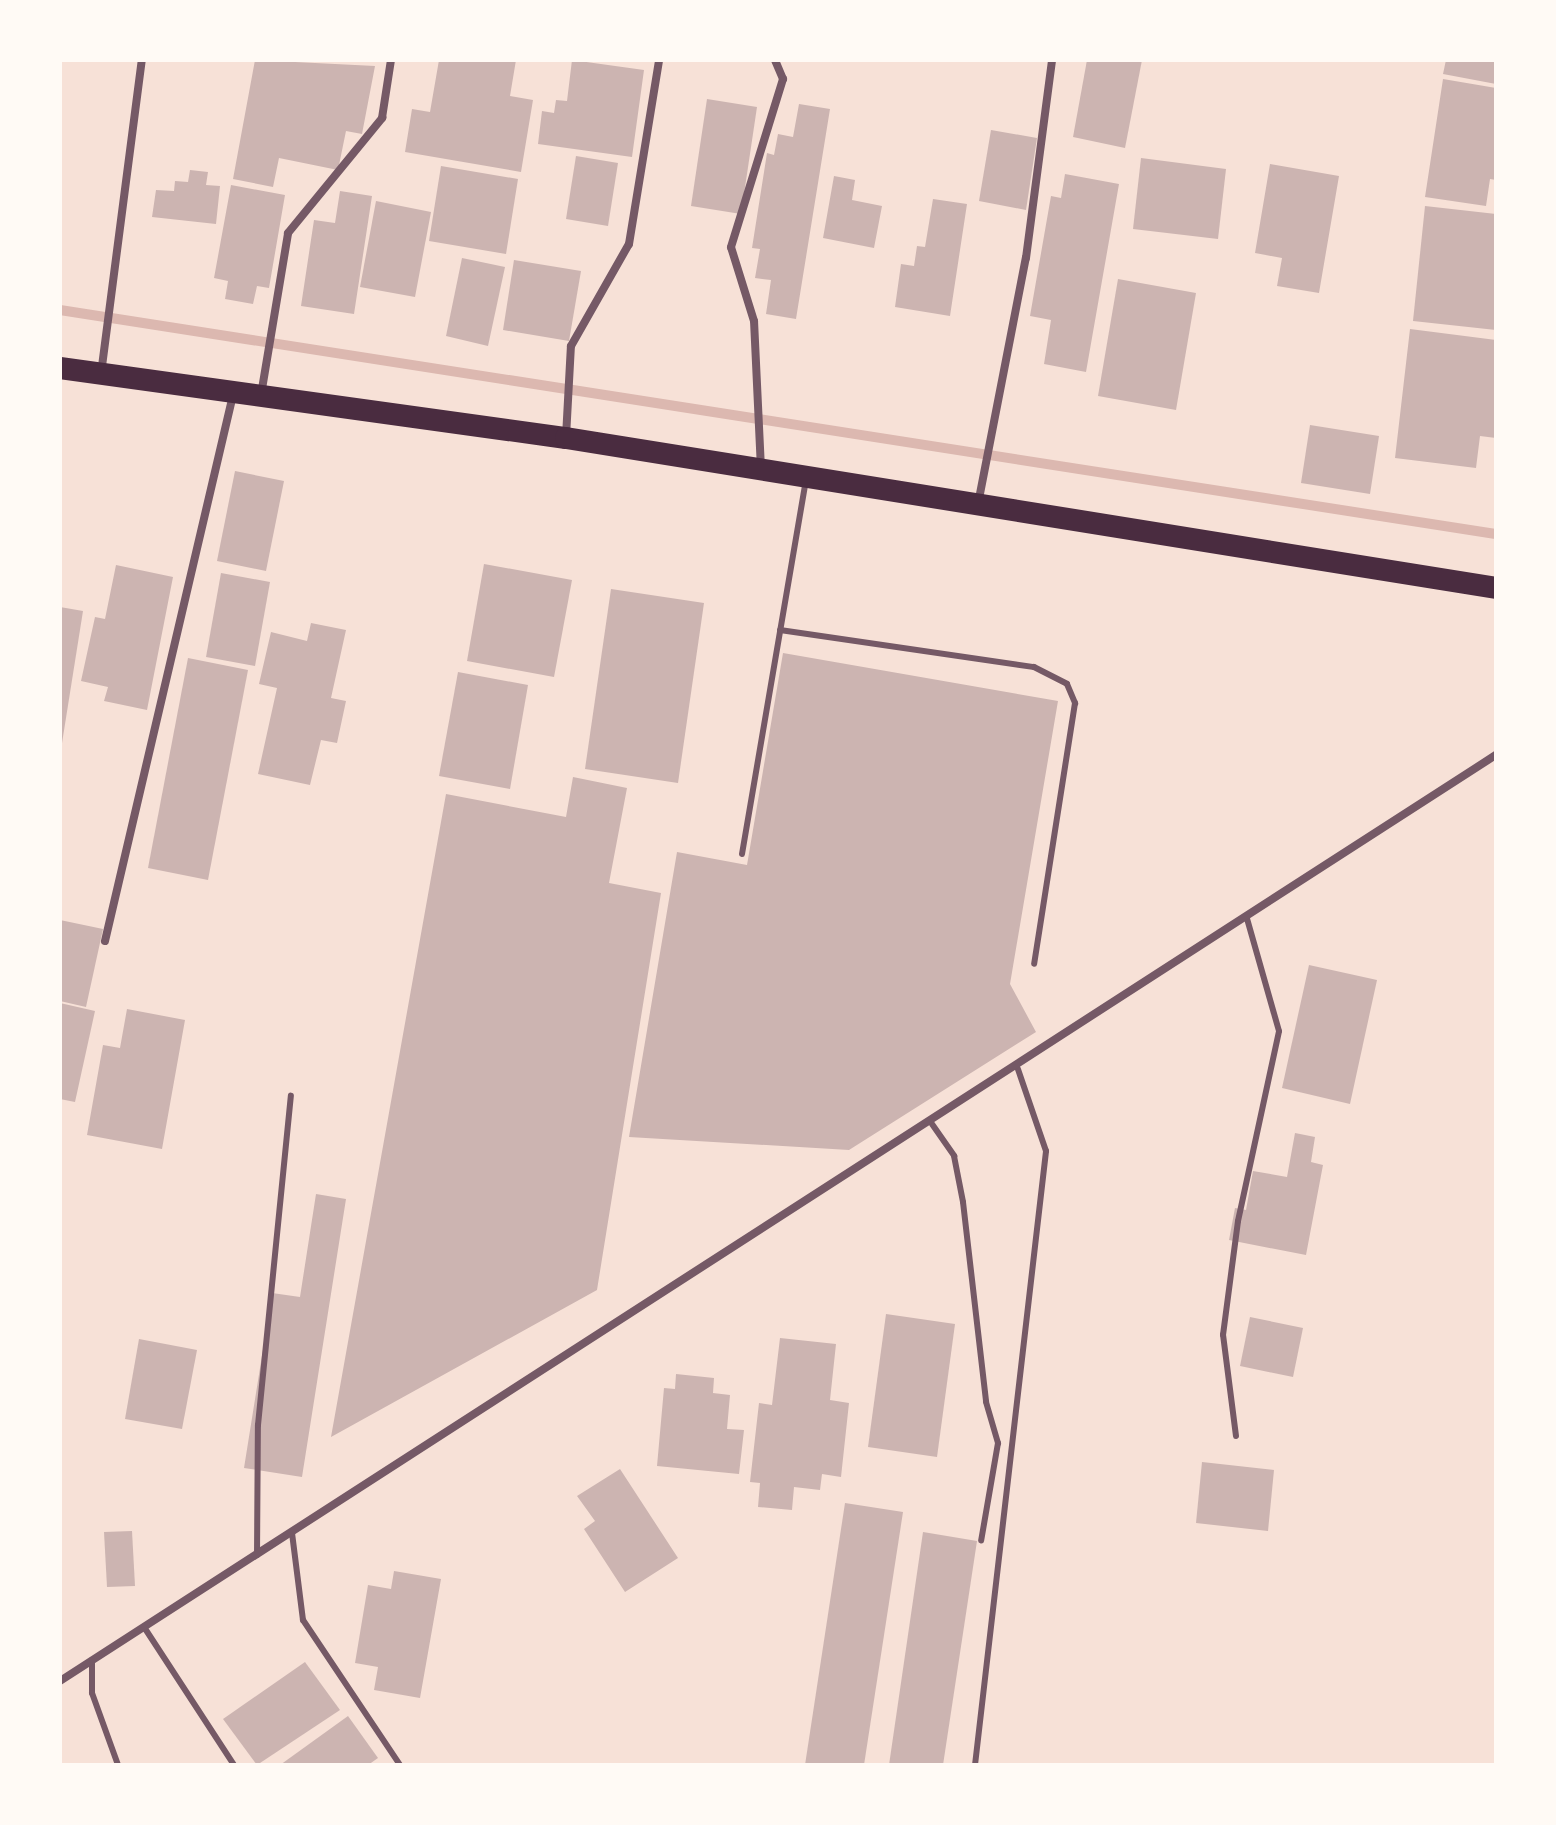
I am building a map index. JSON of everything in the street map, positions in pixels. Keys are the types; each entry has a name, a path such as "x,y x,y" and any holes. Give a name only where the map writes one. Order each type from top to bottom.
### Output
{"highway":[{"path":"60,368 233,395 567,426 761,470 1496,588"}],"street":[{"path":"101,375 142,60"},
{"path":"261,396 270,319 288,233 382,118 391,60"},
{"path":"567,426 571,346 629,244 659,60"},
{"path":"761,470 763,436 754,321 731,247 783,79 775,60"},
{"path":"978,505 988,433 1026,258 1052,60"},
{"path":"105,941 233,395"},
{"path":"60,1681 1018,1069 1496,755"}],"lane":[{"path":"742,854 806,477"},
{"path":"780,630 1034,667 1067,684 1075,703 1034,964"},
{"path":"1236,1436 1223,1335 1238,1221 1279,1031 1247,919"},
{"path":"975,1765 1046,1151 1018,1069"},
{"path":"257,1555 258,1425 291,1096"},
{"path":"932,1124 954,1156 963,1202 986,1402 998,1443 981,1541"},
{"path":"292,1533 303,1620 400,1765"},
{"path":"144,1627 234,1765"},
{"path":"92,1660 92,1693 118,1765"}],"building":[{"path":"255,60 375,66 362,134 346,131 338,170 279,158 273,187 233,179"},
{"path":"439,60 516,60 510,96 533,100 521,172 405,152 412,109 430,112"},
{"path":"572,60 644,70 632,157 538,144 542,111 554,113 556,100 567,101"},
{"path":"1087,60 1142,60 1125,148 1073,137"},
{"path":"1446,60 1496,60 1496,84 1443,74"},
{"path":"1443,79 1496,88 1496,180 1490,179 1486,206 1425,197"},
{"path":"707,99 757,107 741,214 691,206"},
{"path":"799,104 830,109 796,319 766,314 771,280 755,278 760,249 752,248 767,153 774,155 778,134 793,137"},
{"path":"991,130 1037,138 1026,210 979,201"},
{"path":"576,156 618,163 608,226 566,219"},
{"path":"1141,158 1226,169 1218,239 1133,229"},
{"path":"1270,164 1339,176 1319,293 1277,286 1282,258 1255,253"},
{"path":"441,166 518,179 506,254 429,241"},
{"path":"190,170 208,172 206,185 220,186 216,224 152,217 156,190 174,191 175,181 188,182"},
{"path":"1065,174 1119,184 1086,372 1044,364 1051,320 1030,316 1051,196 1061,198"},
{"path":"834,176 855,180 852,200 882,206 874,248 823,238"},
{"path":"231,185 285,195 269,288 257,286 253,304 225,299 228,281 214,278"},
{"path":"340,191 372,196 354,314 301,306 314,220 335,223"},
{"path":"933,199 967,204 950,316 895,307 901,264 914,266 917,246 925,247"},
{"path":"376,201 431,212 415,297 360,287"},
{"path":"1425,206 1496,214 1496,330 1413,321"},
{"path":"462,258 505,267 488,346 446,336"},
{"path":"514,260 581,271 569,341 503,330"},
{"path":"1118,279 1196,293 1176,410 1098,396"},
{"path":"1410,329 1496,340 1496,438 1480,436 1476,468 1395,458"},
{"path":"1310,425 1379,436 1370,494 1301,483"},
{"path":"235,471 284,481 266,571 217,561"},
{"path":"484,564 572,580 554,677 467,661"},
{"path":"116,565 173,577 147,710 104,701 108,687 81,681 95,617 105,619"},
{"path":"221,573 270,582 255,666 206,657"},
{"path":"611,589 704,603 678,783 585,769"},
{"path":"60,607 83,611 62,743 60,743"},
{"path":"311,623 346,630 331,698 346,701 337,743 321,740 310,785 258,774 277,688 259,684 271,632 307,641"},
{"path":"783,653 1058,701 1010,984 1036,1032 849,1150 629,1137 677,852 747,865"},
{"path":"188,658 248,670 208,880 148,868"},
{"path":"458,672 528,685 510,789 439,776"},
{"path":"573,777 627,788 609,883 661,893 597,1290 331,1437 446,794 566,817"},
{"path":"60,920 103,929 86,1007 60,1001"},
{"path":"1309,965 1377,980 1350,1104 1282,1088"},
{"path":"60,1003 95,1011 75,1102 60,1099"},
{"path":"127,1009 185,1020 162,1149 87,1135 103,1045 120,1048"},
{"path":"1295,1133 1315,1137 1311,1162 1323,1165 1306,1255 1229,1240 1235,1208 1246,1210 1253,1171 1287,1177"},
{"path":"316,1194 346,1199 302,1477 244,1468 272,1293 300,1297"},
{"path":"886,1314 955,1324 937,1457 868,1447"},
{"path":"1250,1317 1303,1328 1293,1377 1240,1366"},
{"path":"780,1338 836,1344 830,1400 849,1403 841,1477 822,1474 820,1490 794,1487 792,1510 758,1507 760,1483 750,1482 759,1403 772,1405"},
{"path":"139,1339 197,1350 182,1429 125,1419"},
{"path":"676,1374 714,1378 713,1393 730,1395 727,1429 744,1430 739,1474 657,1466 664,1388 675,1389"},
{"path":"1202,1462 1274,1470 1268,1531 1196,1523"},
{"path":"620,1469 678,1558 625,1592 584,1529 595,1521 577,1496"},
{"path":"845,1503 903,1512 864,1765 805,1765"},
{"path":"132,1531 135,1586 107,1587 104,1532"},
{"path":"923,1532 977,1541 943,1765 889,1765"},
{"path":"394,1571 441,1579 420,1698 374,1690 378,1667 355,1663 368,1585 391,1589"},
{"path":"305,1662 340,1710 257,1765 223,1719"},
{"path":"348,1716 378,1758 368,1765 280,1765"}],"waterway":[{"path":"60,310 1496,534"}]}
